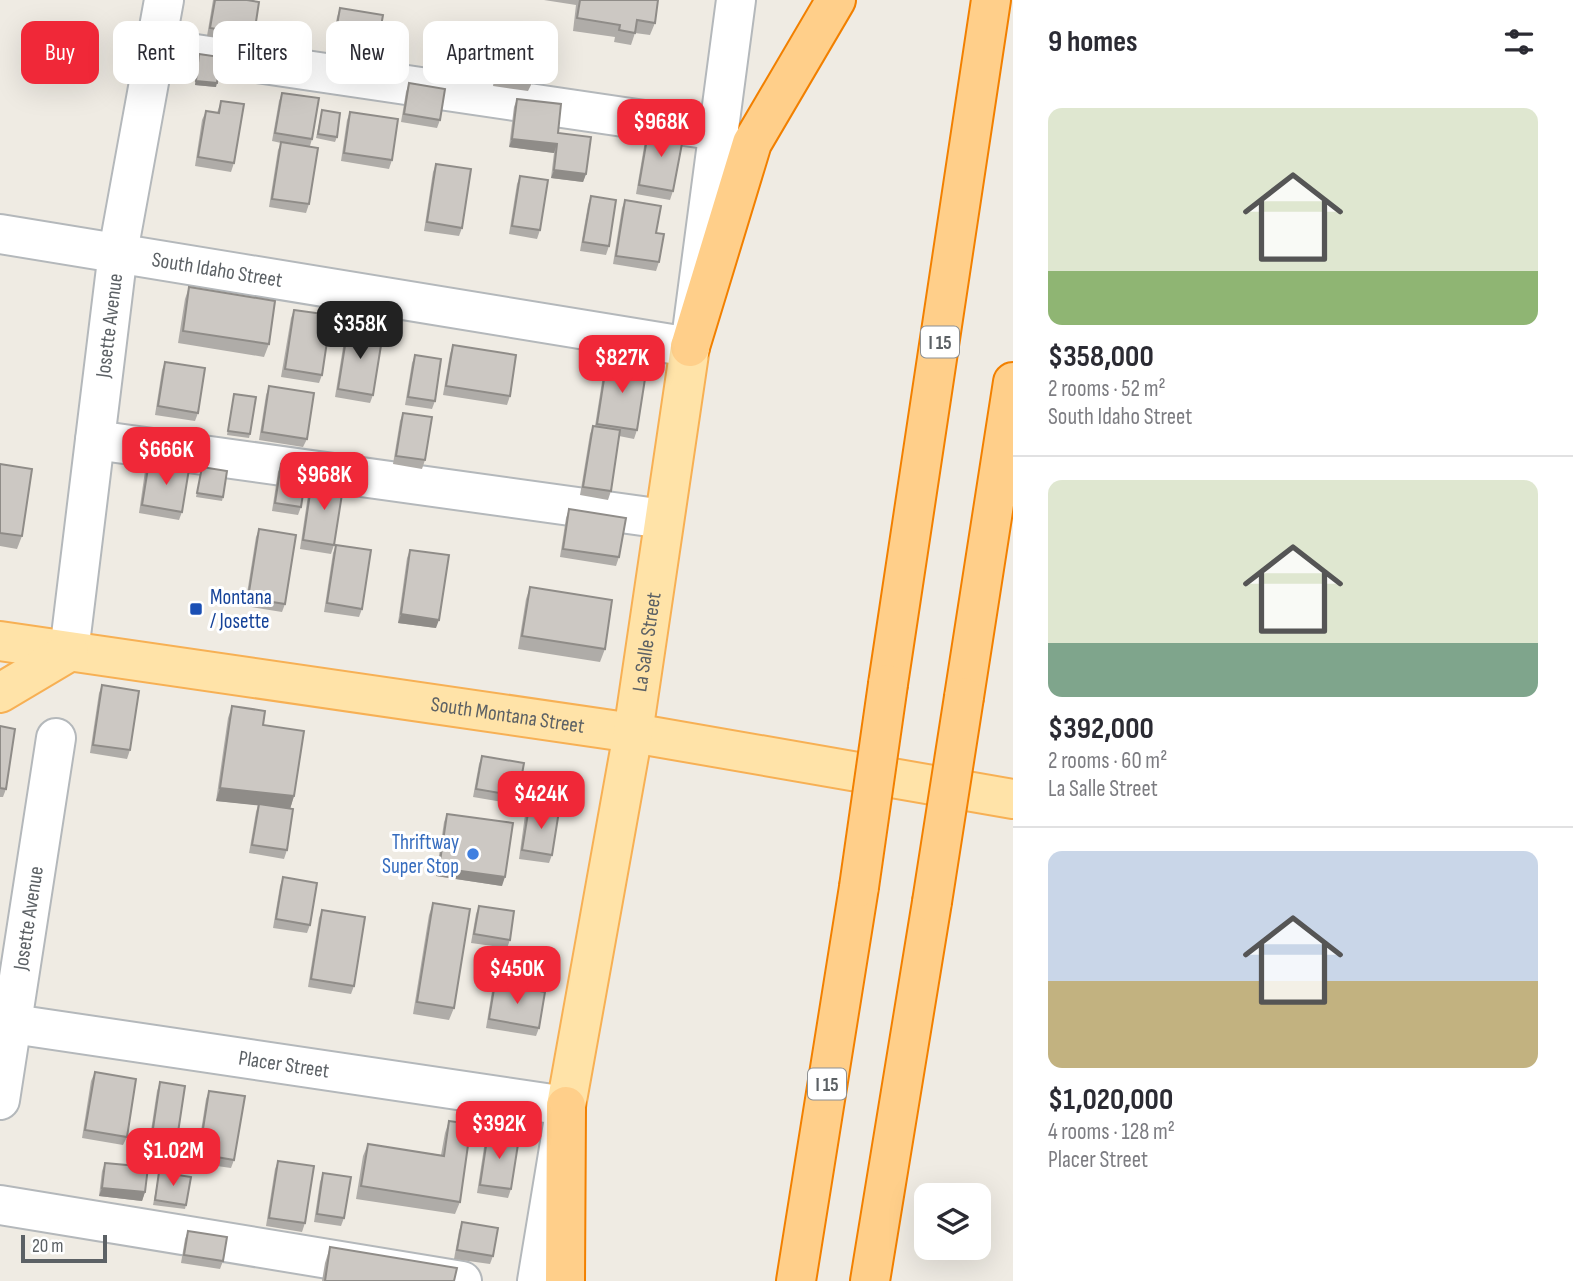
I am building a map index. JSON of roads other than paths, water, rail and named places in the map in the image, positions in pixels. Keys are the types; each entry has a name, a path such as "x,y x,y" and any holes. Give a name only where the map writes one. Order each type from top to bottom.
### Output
{"highway":[{"path":"690,347 752,143 836,0"},
{"name":"I 15","path":"796,1281 859,887 991,0"},
{"path":"870,1281 1013,382"},
{"path":"565,1281 566,1106"}],"main road":[{"name":"La Salle Street","path":"566,1106 633,733 690,347"},
{"name":"South Montana Street","path":"0,641 633,733 1013,799"},
{"path":"0,693 69,652"}],"street":[{"name":"Josette Avenue","path":"160,21 164,0"},
{"name":"La Salle Street","path":"690,347 737,0"},
{"path":"199,54 719,131"},
{"name":"Josette Avenue","path":"69,652 118,252 148,84"},
{"name":"South Idaho Street","path":"0,234 690,347"},
{"path":"95,440 664,519"},
{"name":"Josette Avenue","path":"0,1100 7,1023 56,737"},
{"name":"Placer Street","path":"7,1023 566,1106"},
{"name":"La Salle Street","path":"537,1281 566,1106"},
{"path":"0,1205 462,1281"}],"place":[{"name":"Montana / Josette","path":"196,609"},
{"name":"Thriftway Super Stop","path":"473,854"}]}
